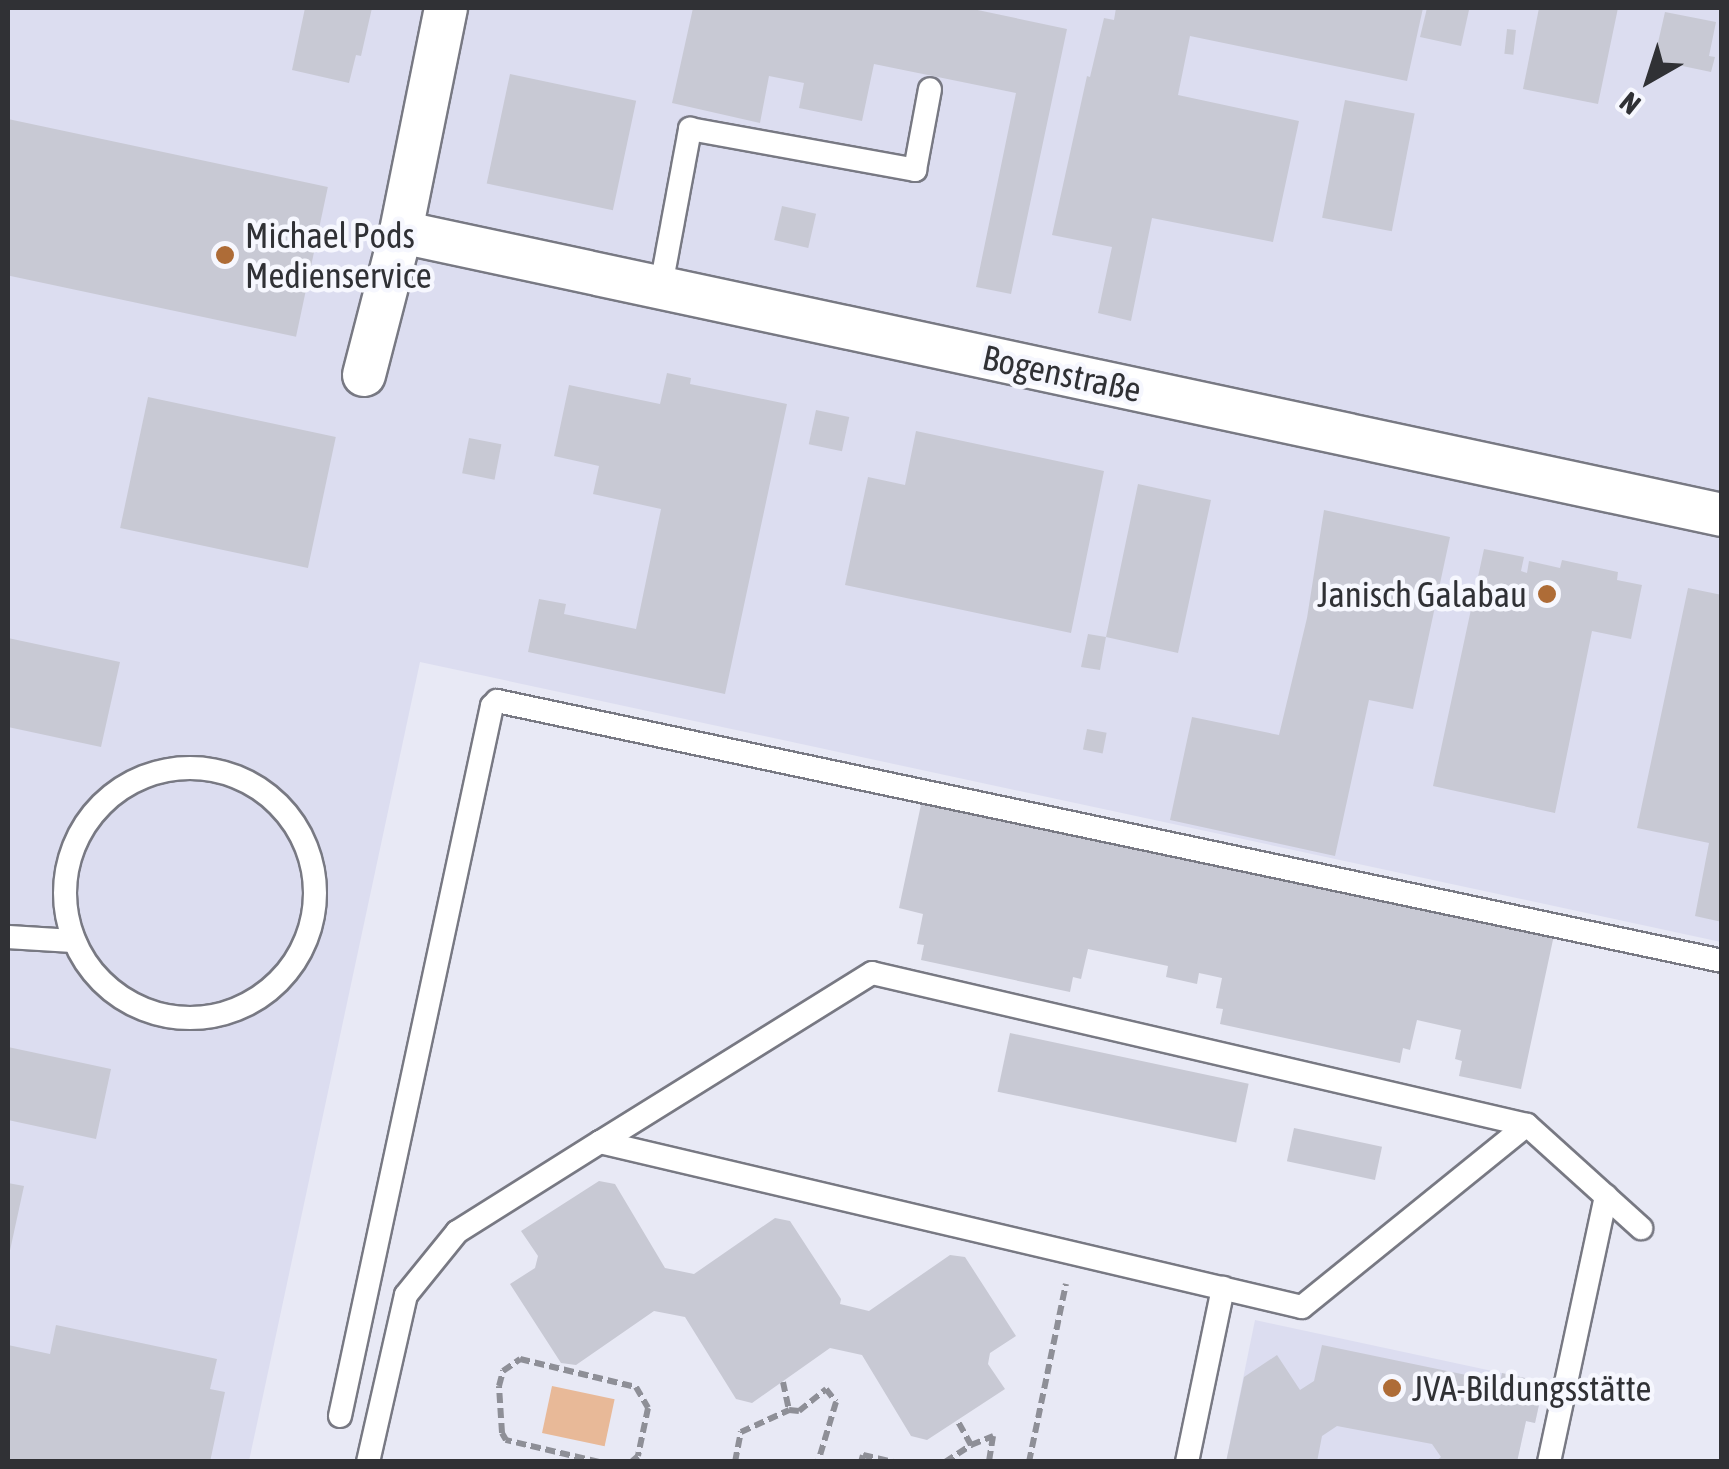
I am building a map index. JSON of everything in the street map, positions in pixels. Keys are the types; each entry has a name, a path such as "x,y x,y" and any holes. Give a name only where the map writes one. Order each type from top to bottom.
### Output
{"street":[{"path":"364,375 401,232 446,8"},
{"name":"Bogenstraße","path":"401,232 1722,516"}],"lane":[{"path":"662,286 690,128 915,170 930,90"},
{"path":"340,1416 492,706 497,700 1722,961"},
{"path":"183,768 223,771 260,788 288,814 308,849 316,892 310,935 288,974 255,1002 214,1017 170,1018 129,1003 95,975 74,941 65,902 68,863 92,816 110,796 144,776 183,768"},
{"path":"8,937 74,941"},
{"path":"368,1462 406,1294 457,1232 872,973 1527,1125 1641,1228"},
{"path":"600,1142 1302,1307 1527,1125"},
{"path":"1549,1462 1606,1196"},
{"path":"1187,1462 1223,1288"}],"path":[{"path":"1029,1462 1072,1253"},
{"path":"599,1462 504,1437 498,1386 503,1371 512,1362 520,1360 636,1387 648,1408 638,1456 631,1462"},
{"path":"783,1382 789,1410"},
{"path":"735,1462 741,1432 789,1410 799,1411 826,1389 836,1402 818,1462"},
{"path":"957,1420 971,1445"},
{"path":"945,1462 993,1436 988,1462"},
{"path":"861,1462 862,1455 894,1462"}],"shaded area":[{"path":"8,8 1721,8 1721,942 420,662 249,1461 8,1462"},
{"name":"JVA-Bildungsstätte","path":"1255,1320 1544,1382 1535,1423 1526,1421 1517,1461 1226,1462"},
{"path":"552,1386 615,1399 605,1446 542,1433"}],"building":[{"path":"305,8 372,8 361,56 356,55 349,83 292,70"},
{"path":"693,8 968,8 1067,29 1011,294 976,287 1016,93 874,64 862,121 799,108 804,83 769,76 760,123 672,103"},
{"path":"1116,8 1423,8 1407,81 1190,36 1178,95 1299,121 1273,242 1152,218 1131,321 1098,313 1112,247 1052,235 1087,76 1090,77 1104,18 1114,20"},
{"path":"1427,8 1469,10 1461,46 1420,37"},
{"path":"1539,8 1618,8 1598,104 1523,89"},
{"path":"1665,12 1716,22 1709,56 1715,57 1711,72 1654,60"},
{"path":"1507,29 1516,30 1513,55 1504,54"},
{"path":"510,74 636,101 613,210 487,184"},
{"path":"1345,100 1415,114 1392,231 1322,218"},
{"path":"8,119 328,187 296,337 8,275"},
{"path":"782,206 816,214 808,248 774,240"},
{"path":"667,373 691,378 690,384 787,404 725,694 528,652 539,599 566,604 564,614 636,629 661,509 593,494 599,466 554,456 569,385 660,404"},
{"path":"148,397 336,437 308,568 120,528"},
{"path":"816,410 849,417 842,451 809,444"},
{"path":"916,431 1104,471 1071,633 845,585 868,477 905,485"},
{"path":"469,438 501,444 495,480 462,473"},
{"path":"1138,484 1211,500 1178,653 1106,637"},
{"path":"1324,510 1450,537 1413,709 1369,700 1335,856 1170,820 1192,717 1279,735 1307,618"},
{"path":"1484,549 1524,557 1521,571 1527,573 1529,561 1560,568 1562,560 1618,572 1617,580 1642,585 1631,639 1592,631 1555,813 1433,786"},
{"path":"1688,588 1722,595 1722,922 1695,916 1709,843 1637,828"},
{"path":"1088,634 1106,637 1100,670 1081,667"},
{"path":"8,638 120,662 101,747 8,727"},
{"path":"1087,729 1107,733 1103,753 1083,750"},
{"path":"922,800 1554,935 1521,1089 1459,1076 1462,1061 1455,1059 1461,1030 1417,1020 1410,1050 1403,1048 1400,1063 1220,1024 1223,1009 1216,1008 1222,978 1199,973 1197,984 1166,977 1168,966 1088,949 1081,979 1073,977 1070,992 921,960 924,945 917,944 923,914 899,908"},
{"path":"1010,1033 1249,1084 1236,1142 998,1092"},
{"path":"8,1047 111,1069 96,1139 8,1120"},
{"path":"1294,1128 1382,1147 1375,1180 1287,1161"},
{"path":"599,1181 615,1184 665,1268 694,1274 775,1218 790,1221 841,1299 840,1304 869,1311 950,1255 965,1257 1016,1336 990,1353 988,1364 1005,1389 927,1440 911,1436 862,1355 830,1348 752,1403 736,1399 685,1317 654,1311 576,1365 561,1363 510,1284 535,1268 538,1256 521,1231"},
{"path":"8,1183 24,1186 9,1255 8,1255"},
{"path":"56,1325 217,1359 210,1389 225,1392 210,1462 8,1462 8,1345 50,1354"},
{"name":"JVA-Bildungsstätte","path":"1322,1345 1500,1382 1502,1373 1544,1382 1535,1423 1526,1421 1517,1462 1435,1462 1441,1457 1432,1444 1337,1426 1322,1436 1317,1462 1226,1462 1244,1377 1277,1355 1300,1390 1314,1381"}],"place":[{"name":"Michael Pods Medienservice","path":"225,255"},
{"name":"Janisch Galabau","path":"1547,594"},
{"name":"JVA-Bildungsstätte","path":"1392,1388"}]}
